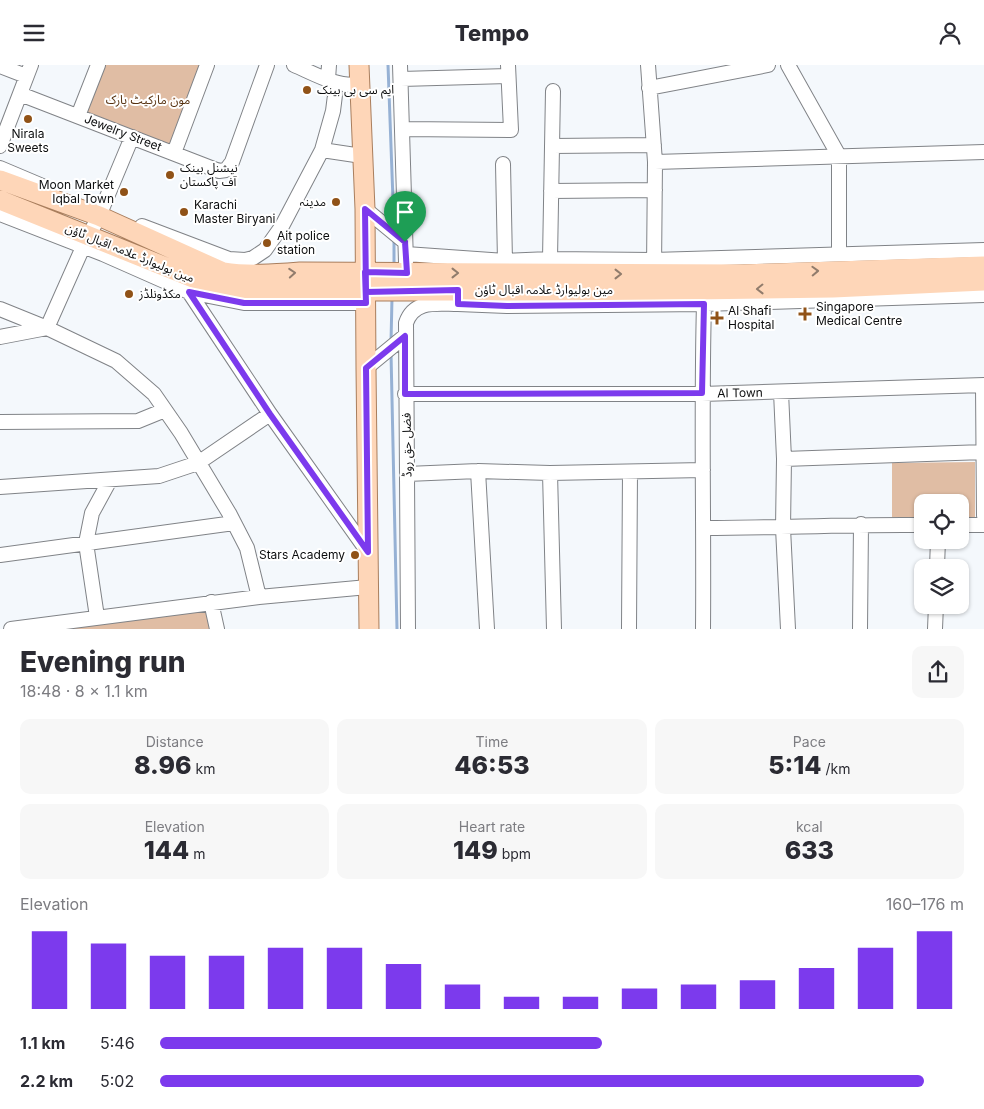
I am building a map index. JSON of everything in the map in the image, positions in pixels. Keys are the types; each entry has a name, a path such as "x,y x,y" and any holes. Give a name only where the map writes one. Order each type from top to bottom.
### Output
{"main road":[{"path":"359,65 365,209 372,273 369,296 372,362 368,552 369,629"},
{"name":"مین بولیوارڈ علامہ اقبال ٹاؤن","path":"0,180 100,214 222,272 237,274 256,267 300,272 372,273 403,279 458,297 618,291 833,288 984,281"},
{"name":"مین بولیوارڈ علامہ اقبال ٹاؤن","path":"0,200 85,241 176,271 214,286 237,291 369,296 403,279 654,267 744,274 839,263 984,266"}],"street":[{"path":"78,116 98,65"},
{"path":"174,153 207,65"},
{"name":"Jewelry Street","path":"20,94 219,171 226,170 232,162 267,65"},
{"path":"294,65 328,72 352,85 360,84"},
{"path":"365,209 404,245 505,261 550,259 654,267 655,162 648,65"},
{"path":"649,88 768,65"},
{"path":"788,65 839,157 839,263 984,250"},
{"path":"0,66 29,71 0,146"},
{"path":"402,129 511,130 508,70 400,72 403,279"},
{"path":"256,267 265,250 275,239 322,150 333,111 335,95 328,72"},
{"path":"550,259 553,91"},
{"path":"47,329 85,241 100,214 132,137"},
{"path":"552,146 654,145"},
{"path":"322,150 362,156"},
{"path":"655,162 984,152"},
{"path":"503,164 505,261"},
{"path":"0,168 100,214"},
{"path":"551,191 654,190"},
{"path":"0,214 85,241 189,292 244,303 369,296"},
{"path":"176,271 270,414 368,552"},
{"name":"فضل حق روڈ","path":"408,629 405,394 400,339 408,317 416,307 458,297 507,306 704,304 984,295"},
{"path":"703,629 702,393 704,304"},
{"path":"0,309 116,361 154,394 198,463 247,548 259,597"},
{"path":"0,337 47,329"},
{"path":"372,362 400,339"},
{"path":"983,385 984,516"},
{"name":"AI Town","path":"405,394 780,392 983,385"},
{"path":"780,392 784,459 783,528 788,629"},
{"path":"0,422 138,421 165,410"},
{"path":"0,487 159,476 198,463 270,414"},
{"path":"784,459 984,452"},
{"path":"407,473 703,470"},
{"path":"478,471 487,629"},
{"path":"629,629 630,472"},
{"path":"550,473 554,629"},
{"path":"97,617 86,543 92,513 110,480"},
{"path":"0,555 234,523"},
{"path":"704,528 783,528 861,524 914,525"},
{"path":"860,629 861,524"},
{"path":"969,525 984,525"},
{"path":"11,629 50,626 97,617 211,602 368,587"},
{"path":"211,602 217,629"},
{"path":"935,629 936,614"}],"green space":[{"name":"مون مارکیٹ پارک","path":"101,65 202,65 170,147 82,114"},
{"path":"975,462 975,517 969,517 969,494 914,494 914,517 892,517 892,463"},
{"path":"211,602 217,629 50,629"}],"waterway":[{"path":"388,65 394,227"},
{"path":"394,238 394,267"},
{"path":"391,342 392,298"},
{"path":"391,353 397,629"}],"place":[{"name":"ایم سی بی بینک","path":"307,90"},
{"name":"Nirala Sweets","path":"28,119"},
{"name":"نیشنل بینک آف پاکستان","path":"170,175"},
{"name":"Moon Market Iqbal Town","path":"124,192"},
{"name":"مدینہ","path":"336,202"},
{"name":"Karachi Master Biryani","path":"184,212"},
{"name":"Ait police station","path":"267,243"},
{"name":"مکڈونلڈز","path":"129,294"},
{"name":"Singapore Medical Centre","path":"805,314"},
{"name":"Al Shafi Hospital","path":"717,318"},
{"name":"Stars Academy","path":"355,555"}],"route":[{"path":"405,242 365,209 365,272 366,292 458,290 458,304 507,306 704,304 702,393 405,394 405,336 366,368 368,552 270,414 189,292 244,303 366,303 365,272 407,273 405,242"}]}
